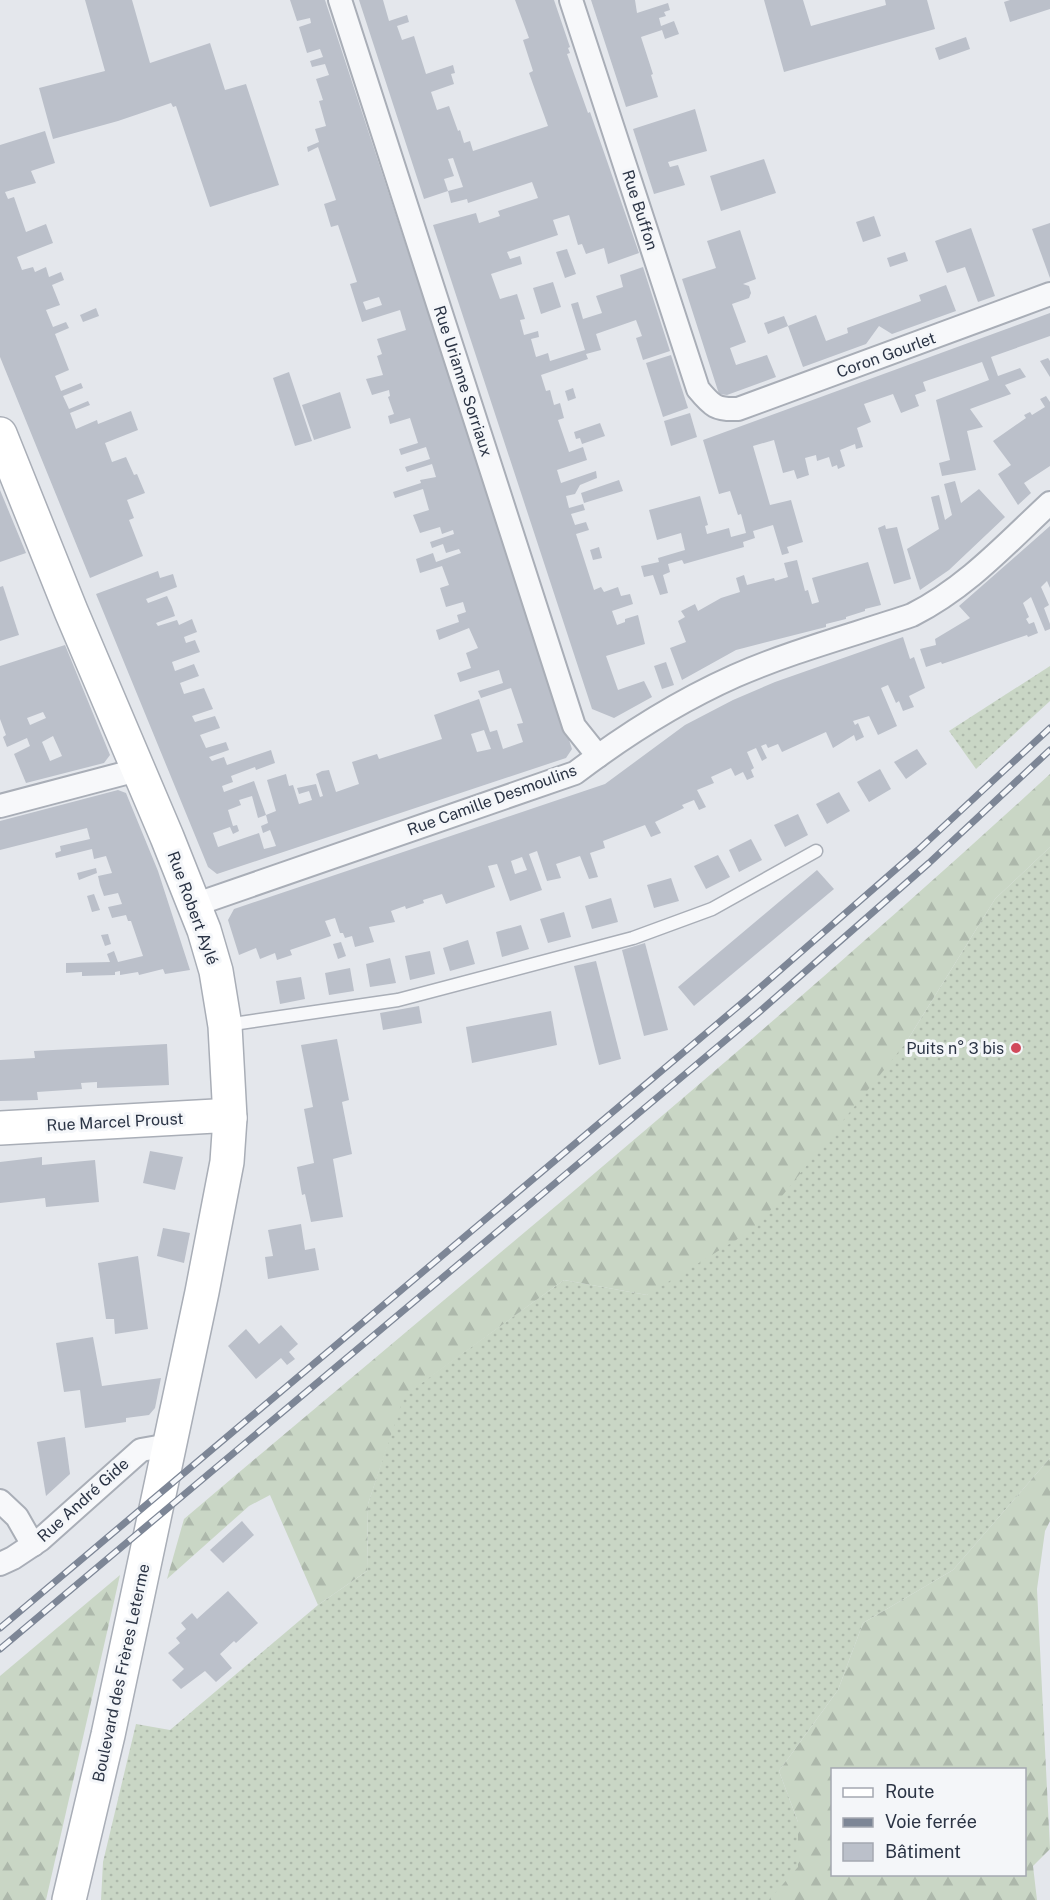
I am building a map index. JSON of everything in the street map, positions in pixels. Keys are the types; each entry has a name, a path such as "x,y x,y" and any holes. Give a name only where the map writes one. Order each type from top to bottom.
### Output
{"street":[{"name":"Rue Urianne Sorriaux","path":"340,0 574,726 598,756"},
{"name":"Rue Buffon","path":"571,0 698,389 708,402 721,410"},
{"name":"Coron Gourlet","path":"721,410 738,409 1050,294"},
{"name":"Rue Robert Aylé","path":"0,434 70,611 167,837 204,930 216,971 225,1026 230,1118 227,1161 169,1445"},
{"name":"Rue Camille Desmoulins","path":"194,905 575,773 624,736 687,700 737,676 912,615 934,604 962,585 1050,503"},
{"path":"0,806 137,770"},
{"name":"Rue Marcel Proust","path":"0,1128 214,1116 230,1118"},
{"name":"Rue André Gide","path":"0,1564 33,1545 141,1450 169,1445"},
{"name":"Boulevard des Frères Leterme","path":"69,1900 110,1724 169,1445"},
{"path":"0,1501 17,1517 33,1545"}],"lane":[{"path":"225,1026 398,1000 633,938 712,909 816,851"}],"green space":[{"path":"1050,666 1050,701 976,769 949,731"},
{"path":"1050,774 1050,847 995,899 905,1044 757,1227 647,1295 564,1280 404,1396 368,1504 367,1571 318,1605 270,1495 249,1506 167,1579 184,1519 729,1058 837,965"},
{"path":"1050,847 1050,1458 953,1570 863,1623 838,1690 779,1771 798,1822 798,1868 770,1900 101,1900 103,1862 136,1724 170,1730 318,1605 367,1571 368,1504 403,1396 564,1280 647,1295 905,1044 995,899"},
{"path":"1050,1458 1050,1521 1045,1531 1037,1589 1050,1849 1033,1866 1037,1900 769,1900 798,1867 798,1822 779,1771 838,1690 863,1623 953,1570"},
{"path":"120,1575 46,1900 0,1900 0,1676"}],"building":[{"path":"85,0 132,0 150,63 210,43 225,90 246,84 279,185 210,207 176,106 173,107 171,103 53,139 39,88 105,71"},
{"path":"290,0 325,0 572,749 566,758 217,874 208,867 96,594 158,571 160,578 173,574 177,587 146,599 148,603 167,596 172,607 175,616 156,623 158,626 177,620 179,625 192,619 197,632 184,637 186,643 195,640 200,652 172,662 175,671 194,664 199,676 180,683 184,694 204,688 213,709 192,716 195,722 215,716 220,728 200,735 206,748 226,742 229,750 209,757 212,761 224,757 227,765 271,750 275,763 256,770 255,767 231,776 233,782 222,786 224,792 254,781 266,815 276,811 267,780 286,774 289,786 293,785 299,804 312,800 309,791 299,794 297,788 316,784 320,797 323,796 316,774 322,771 329,770 336,792 359,784 352,762 377,754 379,759 442,739 434,715 479,699 490,732 497,730 503,749 523,742 517,724 523,723 511,688 481,698 478,691 503,683 499,670 460,682 457,673 471,668 466,653 478,648 469,628 439,640 436,630 459,622 457,615 466,612 463,602 446,607 440,588 449,585 442,566 420,573 416,559 433,553 436,562 461,553 459,549 446,553 443,544 432,548 430,542 454,534 453,530 442,534 440,527 420,533 413,515 429,510 423,489 395,498 393,492 421,483 420,480 436,477 432,464 407,472 405,467 430,459 426,447 401,455 399,449 418,443 410,418 390,424 388,416 394,414 388,397 390,396 389,390 372,395 366,379 383,375 377,356 382,354 377,339 406,330 400,310 362,322 350,284 357,282 338,225 331,227 324,204 336,200 318,147 308,152 307,147 319,142 315,129 326,126 319,101 323,100 316,79 329,75 325,64 312,67 310,61 323,57 320,49 307,53 299,27 311,23 310,18 297,21","holes":["379,297 382,305 366,310 363,302","484,730 491,749 477,752 471,734","252,796 258,818 266,815 268,823 261,826 263,833 270,830 276,846 264,849 259,833 218,847 213,833 230,827 233,834 239,831 237,825 233,826 228,810 241,805 239,800"]},
{"path":"359,0 383,0 389,21 407,15 409,22 397,26 402,40 414,36 426,74 453,65 455,73 451,74 454,84 431,92 437,110 449,106 464,143 470,141 473,151 548,126 529,73 533,71 523,40 529,38 515,0 554,0 570,47 568,48 570,53 567,54 588,113 590,112 639,253 608,264 604,248 586,254 582,244 578,245 569,215 553,220 558,235 507,252 510,259 520,256 522,264 491,274 500,299 517,294 525,319 520,320 524,335 538,331 539,337 531,339 536,357 548,353 550,361 585,350 571,304 578,302 583,319 602,313 596,296 623,287 620,275 643,267 670,351 643,360 636,338 642,336 636,320 596,334 601,350 586,354 588,359 541,375 546,391 550,390 554,405 560,403 564,418 558,420 569,452 583,447 587,460 557,470 561,483 596,471 597,478 580,485 575,494 566,496 569,508 583,504 585,510 571,514 575,525 586,522 589,530 576,534 594,590 601,587 604,592 618,587 621,596 630,594 633,604 612,611 617,625 625,622 625,619 638,615 645,644 606,656 618,690 644,681 652,697 614,718 592,709 433,225 476,213 479,223 500,216 498,211 538,198 532,182 468,203 467,199 451,203 448,191 424,199","holes":["453,158 463,187 448,191 444,179 454,176 448,159"]},
{"path":"591,0 635,0 637,13 668,3 670,10 664,12 666,16 659,18 661,26 674,21 679,34 665,39 662,30 641,37 658,97 626,107"},
{"path":"764,0 803,0 811,26 886,5 885,0 927,0 935,29 784,72"},
{"path":"1050,0 1050,9 1010,22 1004,2"},
{"path":"966,37 970,49 939,60 935,48"},
{"path":"695,109 707,151 668,162 670,167 678,165 685,185 654,194 633,129"},
{"path":"45,131 55,163 31,171 36,183 5,192 8,199 14,197 26,232 46,224 53,243 17,257 22,270 33,267 35,272 46,267 49,277 61,272 64,280 52,285 60,305 46,310 53,327 66,322 69,328 55,334 69,370 55,376 61,391 81,383 83,388 63,396 69,409 88,401 90,405 70,413 76,429 97,420 98,424 131,411 138,430 105,443 112,462 126,457 145,493 127,500 134,518 129,520 143,556 90,578 0,357 0,145"},
{"path":"764,159 776,193 721,211 710,176"},
{"path":"874,216 881,236 863,242 856,222"},
{"path":"1050,223 1050,278 1032,229"},
{"path":"971,228 995,296 978,302 965,267 947,273 935,241"},
{"path":"740,230 756,279 743,284 749,286 751,293 749,298 732,304 746,342 730,348 736,365 767,355 776,377 727,395 719,394 682,279 716,268 707,241"},
{"path":"567,249 576,274 565,278 556,252"},
{"path":"905,252 908,261 890,267 887,258"},
{"path":"553,282 561,307 541,314 533,288"},
{"path":"946,285 956,311 892,334 879,326 866,344 803,367 788,326 816,315 826,341 848,333 847,328 921,301 919,295"},
{"path":"96,308 99,316 83,322 80,315"},
{"path":"1050,313 1050,336 991,357 998,376 1020,368 1026,377 1005,385 1011,394 970,409 983,427 967,431 976,470 942,476 939,463 950,460 936,400 989,380 982,362 923,382 926,391 915,395 919,406 901,413 893,394 864,404 871,422 857,428 863,447 856,449 855,444 840,450 845,466 838,469 837,465 832,467 829,457 817,461 816,455 805,458 809,475 797,479 794,470 783,473 774,440 753,446 770,505 791,500 803,542 787,547 789,553 782,555 773,525 753,531 755,538 743,542 744,547 684,564 682,560 668,564 670,572 663,575 668,593 660,595 653,575 644,577 641,566 659,562 658,558 685,550 681,533 657,540 649,510 700,496 708,525 705,526 707,534 729,528 731,537 746,533 741,514 738,515 730,491 719,494 703,440"},
{"path":"784,316 788,326 768,334 764,323"},
{"path":"671,355 688,408 663,417 646,363"},
{"path":"1048,358 1050,361 1050,377 1040,361"},
{"path":"289,372 312,441 295,446 273,378"},
{"path":"573,388 576,398 568,401 565,391"},
{"path":"340,392 351,428 314,440 302,405"},
{"path":"1046,396 1050,402 1050,466 1024,483 1031,493 1018,505 998,474 1011,465 993,441 1026,418 1024,415 1030,412 1032,415 1045,407 1040,399"},
{"path":"690,413 697,437 671,446 664,421"},
{"path":"600,423 605,436 582,444 580,438 576,439 574,432"},
{"path":"619,480 623,491 584,503 581,493"},
{"path":"955,481 961,503 979,489 1005,517 949,570 920,590 907,549 939,529 931,497 939,495 945,520 952,515 944,484"},
{"path":"0,490 26,553 0,562"},
{"path":"885,525 886,529 897,527 911,579 894,584 878,528"},
{"path":"1050,526 1050,588 1047,581 1041,587 1049,605 1044,608 1050,629 1045,631 1031,597 1023,603 1029,617 1026,619 1029,624 1034,622 1038,633 926,667 920,649 936,645 935,639 970,618 959,606"},
{"path":"599,547 602,558 593,560 590,550"},
{"path":"797,560 805,591 808,590 812,604 819,602 812,578 868,562 881,605 865,609 846,619 826,624 826,627 736,650 682,680 670,648 686,642 678,621 685,617 681,611 695,604 698,611 721,598 740,592 736,578 744,575 747,585 788,577 784,563"},
{"path":"3,586 19,635 0,641 0,587"},
{"path":"903,637 910,659 914,657 925,688 909,696 914,707 903,711 899,701 896,703 888,685 881,688 897,726 878,735 869,716 853,721 855,725 858,723 864,737 856,741 854,735 833,748 826,732 782,752 778,744 768,748 766,744 761,746 767,758 762,761 756,748 747,752 754,768 751,770 754,777 747,780 743,772 735,776 731,768 711,777 714,783 697,790 706,807 699,810 694,800 682,805 684,808 655,822 661,833 651,837 645,825 603,841 605,848 590,853 598,877 589,879 580,856 556,864 561,878 547,881 537,851 529,854 542,890 510,901 497,864 488,866 495,887 446,904 442,894 406,909 405,906 391,911 395,922 369,927 374,942 355,947 352,936 345,938 343,933 340,933 335,918 325,921 331,936 290,950 292,955 277,960 275,953 260,959 256,948 239,955 228,920 234,909 605,784 685,725 733,700 775,682","holes":["522,857 527,870 515,874 511,861"]},
{"path":"65,645 110,755 104,763 26,783 14,754 30,746 27,738 7,747 3,737 6,735 0,719 0,666","holes":["43,712 46,718 30,725 27,718","53,736 62,756 50,761 42,742"]},
{"path":"666,662 674,685 662,689 654,666"},
{"path":"917,749 927,764 906,779 894,762"},
{"path":"880,769 891,789 869,802 857,782"},
{"path":"118,790 126,793 158,871 190,970 165,974 163,969 139,975 138,972 120,975 120,971 115,972 115,975 82,976 82,972 66,973 66,963 110,962 107,954 114,951 118,962 143,956 131,921 128,921 126,915 112,918 108,907 122,904 118,893 104,896 100,885 98,876 112,873 106,856 94,859 92,849 56,858 55,853 61,851 60,846 90,839 87,828 0,850 0,821"},
{"path":"839,792 850,811 827,824 816,804"},
{"path":"798,814 808,835 785,847 774,825"},
{"path":"751,839 762,860 739,872 729,850"},
{"path":"718,855 730,877 706,889 694,866"},
{"path":"96,868 97,873 79,880 77,873"},
{"path":"817,870 834,889 694,1006 678,987"},
{"path":"671,878 679,901 654,908 647,885"},
{"path":"94,894 100,910 92,912 87,896"},
{"path":"611,898 618,922 592,929 585,906"},
{"path":"564,912 571,937 548,943 540,919"},
{"path":"521,925 529,949 502,957 496,932"},
{"path":"108,934 111,944 105,946 101,935"},
{"path":"468,940 475,964 450,971 443,948"},
{"path":"341,942 346,956 338,959 333,944"},
{"path":"645,943 668,1030 644,1036 622,950"},
{"path":"430,951 435,974 410,980 405,956"},
{"path":"390,958 396,983 370,987 366,964"},
{"path":"596,961 621,1059 599,1065 574,966"},
{"path":"350,968 354,991 329,995 325,973"},
{"path":"301,977 305,999 280,1004 276,981"},
{"path":"419,1006 422,1023 383,1030 380,1013"},
{"path":"551,1011 557,1045 472,1063 466,1027"},
{"path":"337,1039 349,1100 342,1102 352,1154 333,1159 343,1217 311,1222 305,1194 302,1195 297,1167 314,1163 304,1109 313,1107 301,1045"},
{"path":"167,1044 169,1085 97,1088 97,1082 81,1083 82,1089 37,1092 38,1100 0,1101 0,1060 35,1058 34,1051"},
{"path":"150,1151 183,1157 175,1190 143,1183"},
{"path":"42,1157 42,1165 95,1160 99,1202 46,1207 45,1198 0,1203 0,1162"},
{"path":"301,1224 305,1250 315,1248 319,1270 268,1279 265,1257 273,1256 268,1230"},
{"path":"163,1228 190,1233 184,1263 157,1256"},
{"path":"138,1256 148,1329 115,1334 114,1319 106,1319 98,1263"},
{"path":"281,1325 298,1344 289,1352 295,1359 287,1365 281,1358 256,1379 228,1346 246,1329 259,1344"},
{"path":"93,1337 102,1386 161,1378 155,1408 149,1415 126,1418 126,1422 85,1428 80,1390 64,1392 56,1343"},
{"path":"65,1437 70,1474 46,1496 37,1442"},
{"path":"242,1521 254,1535 223,1563 210,1550"},
{"path":"228,1591 258,1623 220,1654 232,1668 216,1682 205,1671 181,1689 172,1680 184,1669 168,1653 180,1643 176,1638 186,1629 181,1623 192,1613 197,1619"}],"railway":[{"path":"0,1628 748,998 918,850 1050,728"},
{"path":"0,1649 758,1013 929,863 1050,750"}],"place":[{"name":"Puits n° 3 bis","path":"1016,1048"}]}
